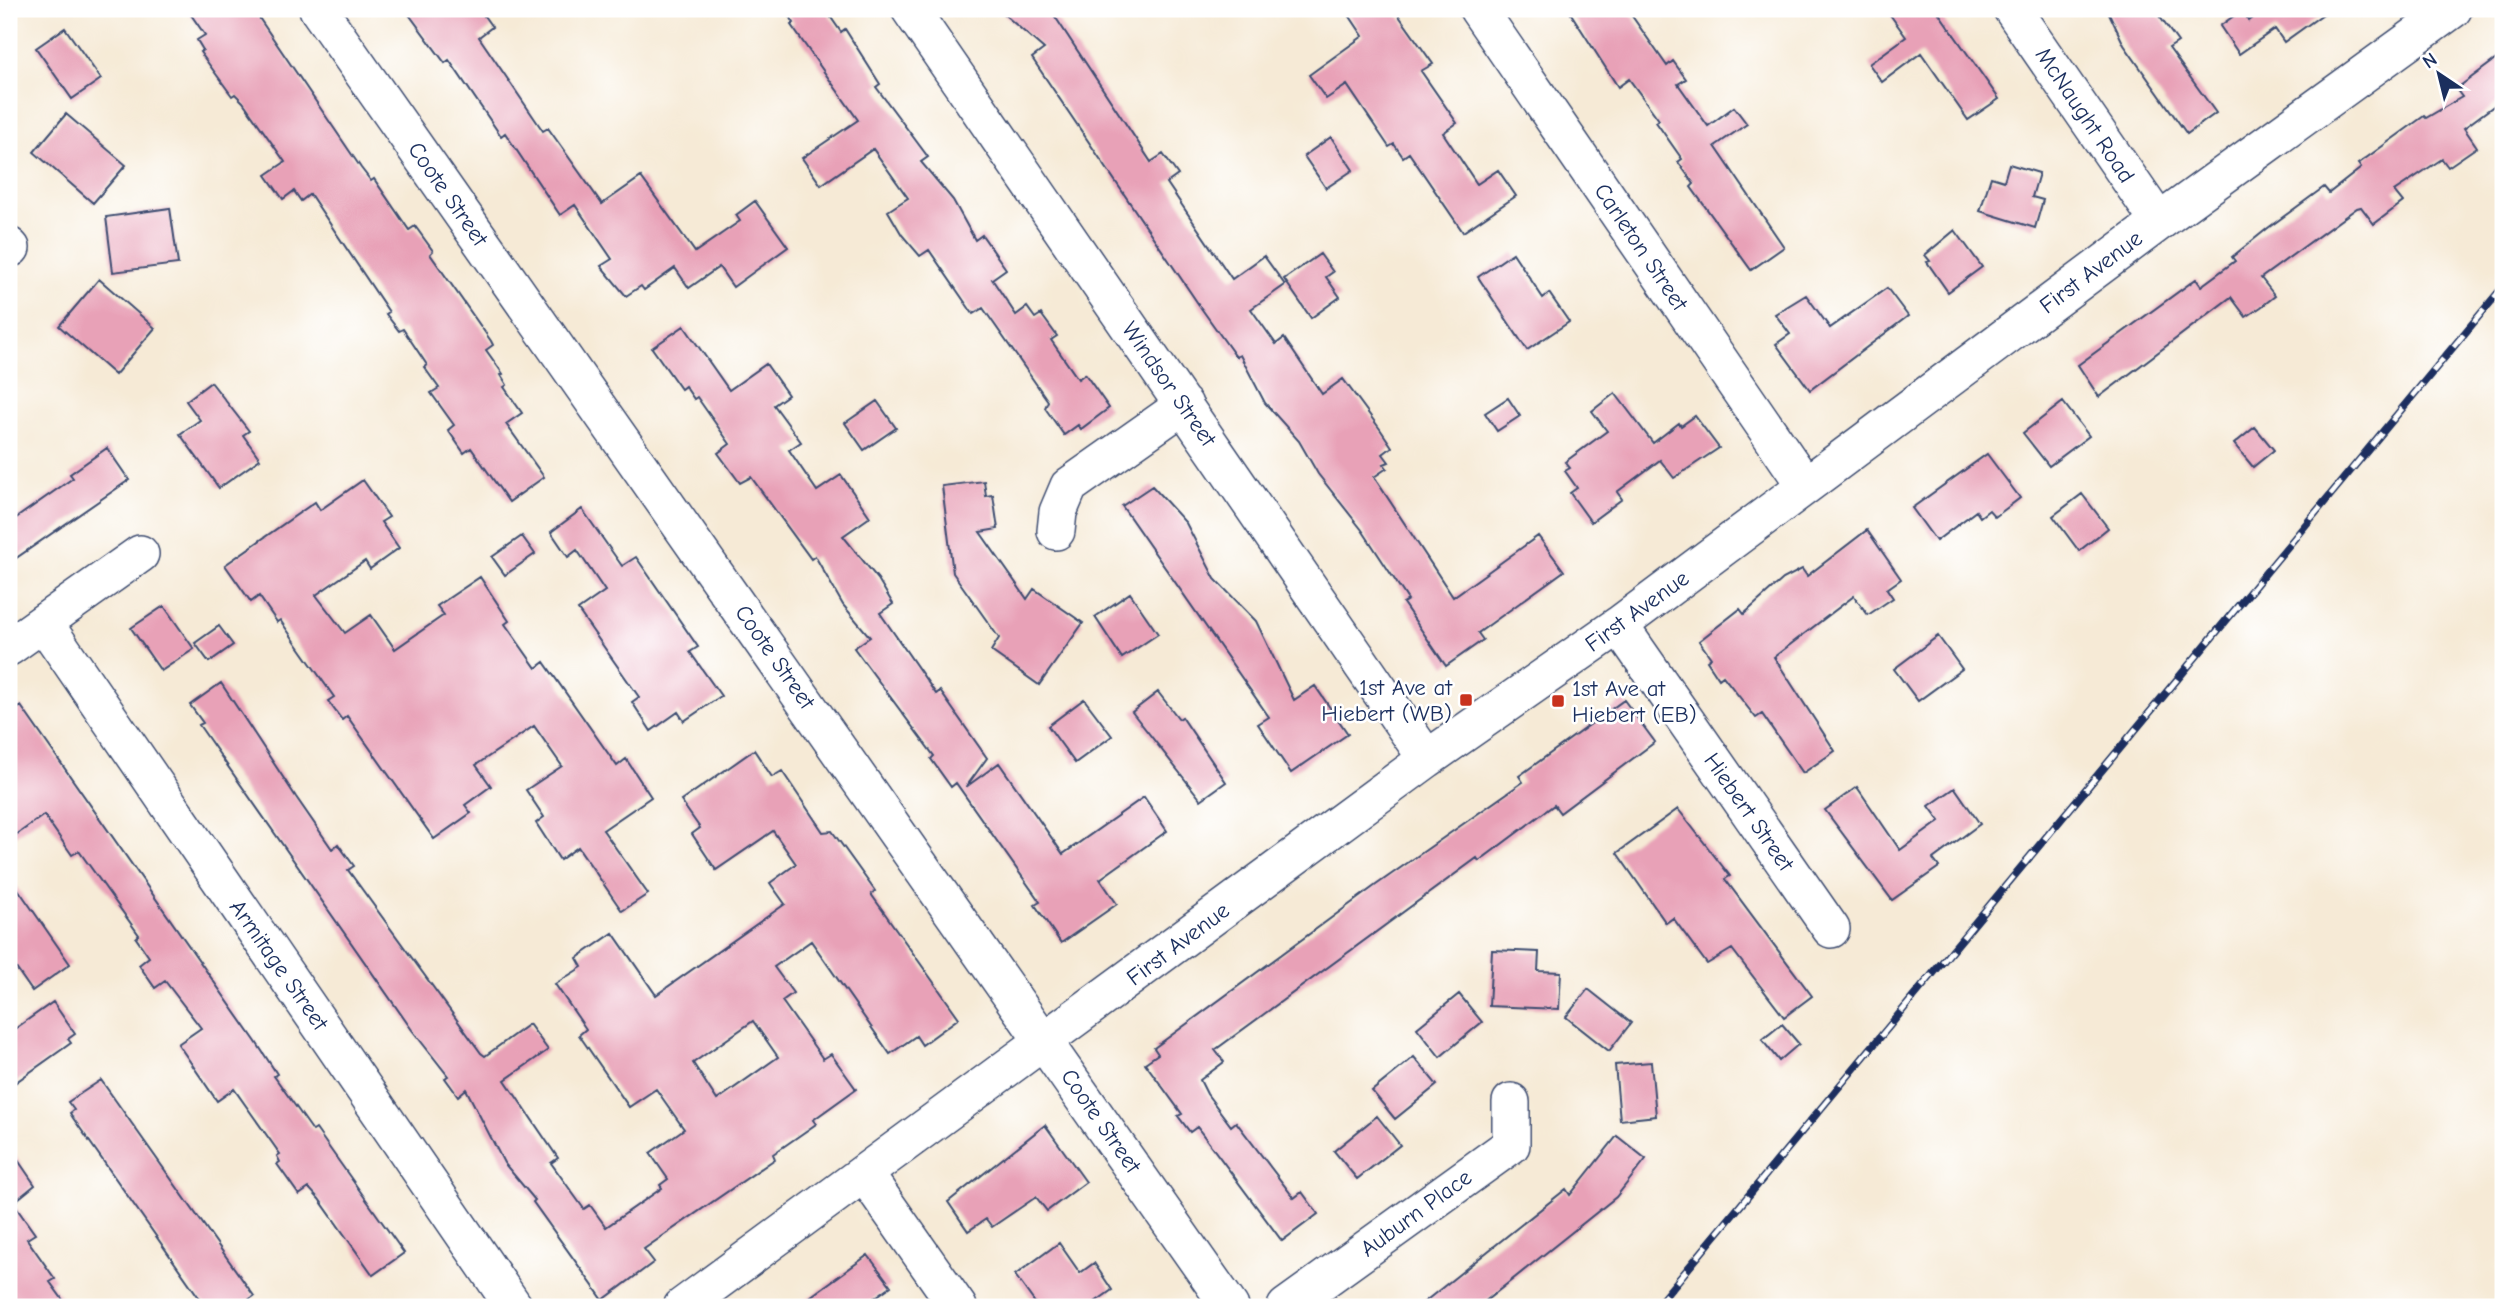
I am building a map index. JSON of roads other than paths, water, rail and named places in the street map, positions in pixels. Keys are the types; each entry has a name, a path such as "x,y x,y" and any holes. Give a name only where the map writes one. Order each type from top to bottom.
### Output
{"street":[{"name":"Coote Street","path":"318,9 1230,1307"},
{"name":"Windsor Street","path":"910,9 1427,760"},
{"name":"Carleton Street","path":"1478,9 1805,485"},
{"name":"McNaught Road","path":"2012,9 2159,222"},
{"name":"First Avenue","path":"682,1307 1427,760 1619,625 2159,222 2453,9"},
{"path":"1056,531 1058,512 1069,486 1184,405"},
{"path":"9,647 140,554"},
{"name":"Armitage Street","path":"44,623 514,1307"},
{"name":"Hiebert Street","path":"1619,625 1831,929"},
{"name":"Auburn Place","path":"1286,1307 1511,1144 1511,1102"},
{"path":"864,1173 958,1307"}],"railway":[{"path":"1656,1307 2503,287"}],"place":[{"name":"1st Ave at Hiebert (WB)","path":"1466,700"},
{"name":"1st Ave at Hiebert (EB)","path":"1558,701"}]}
